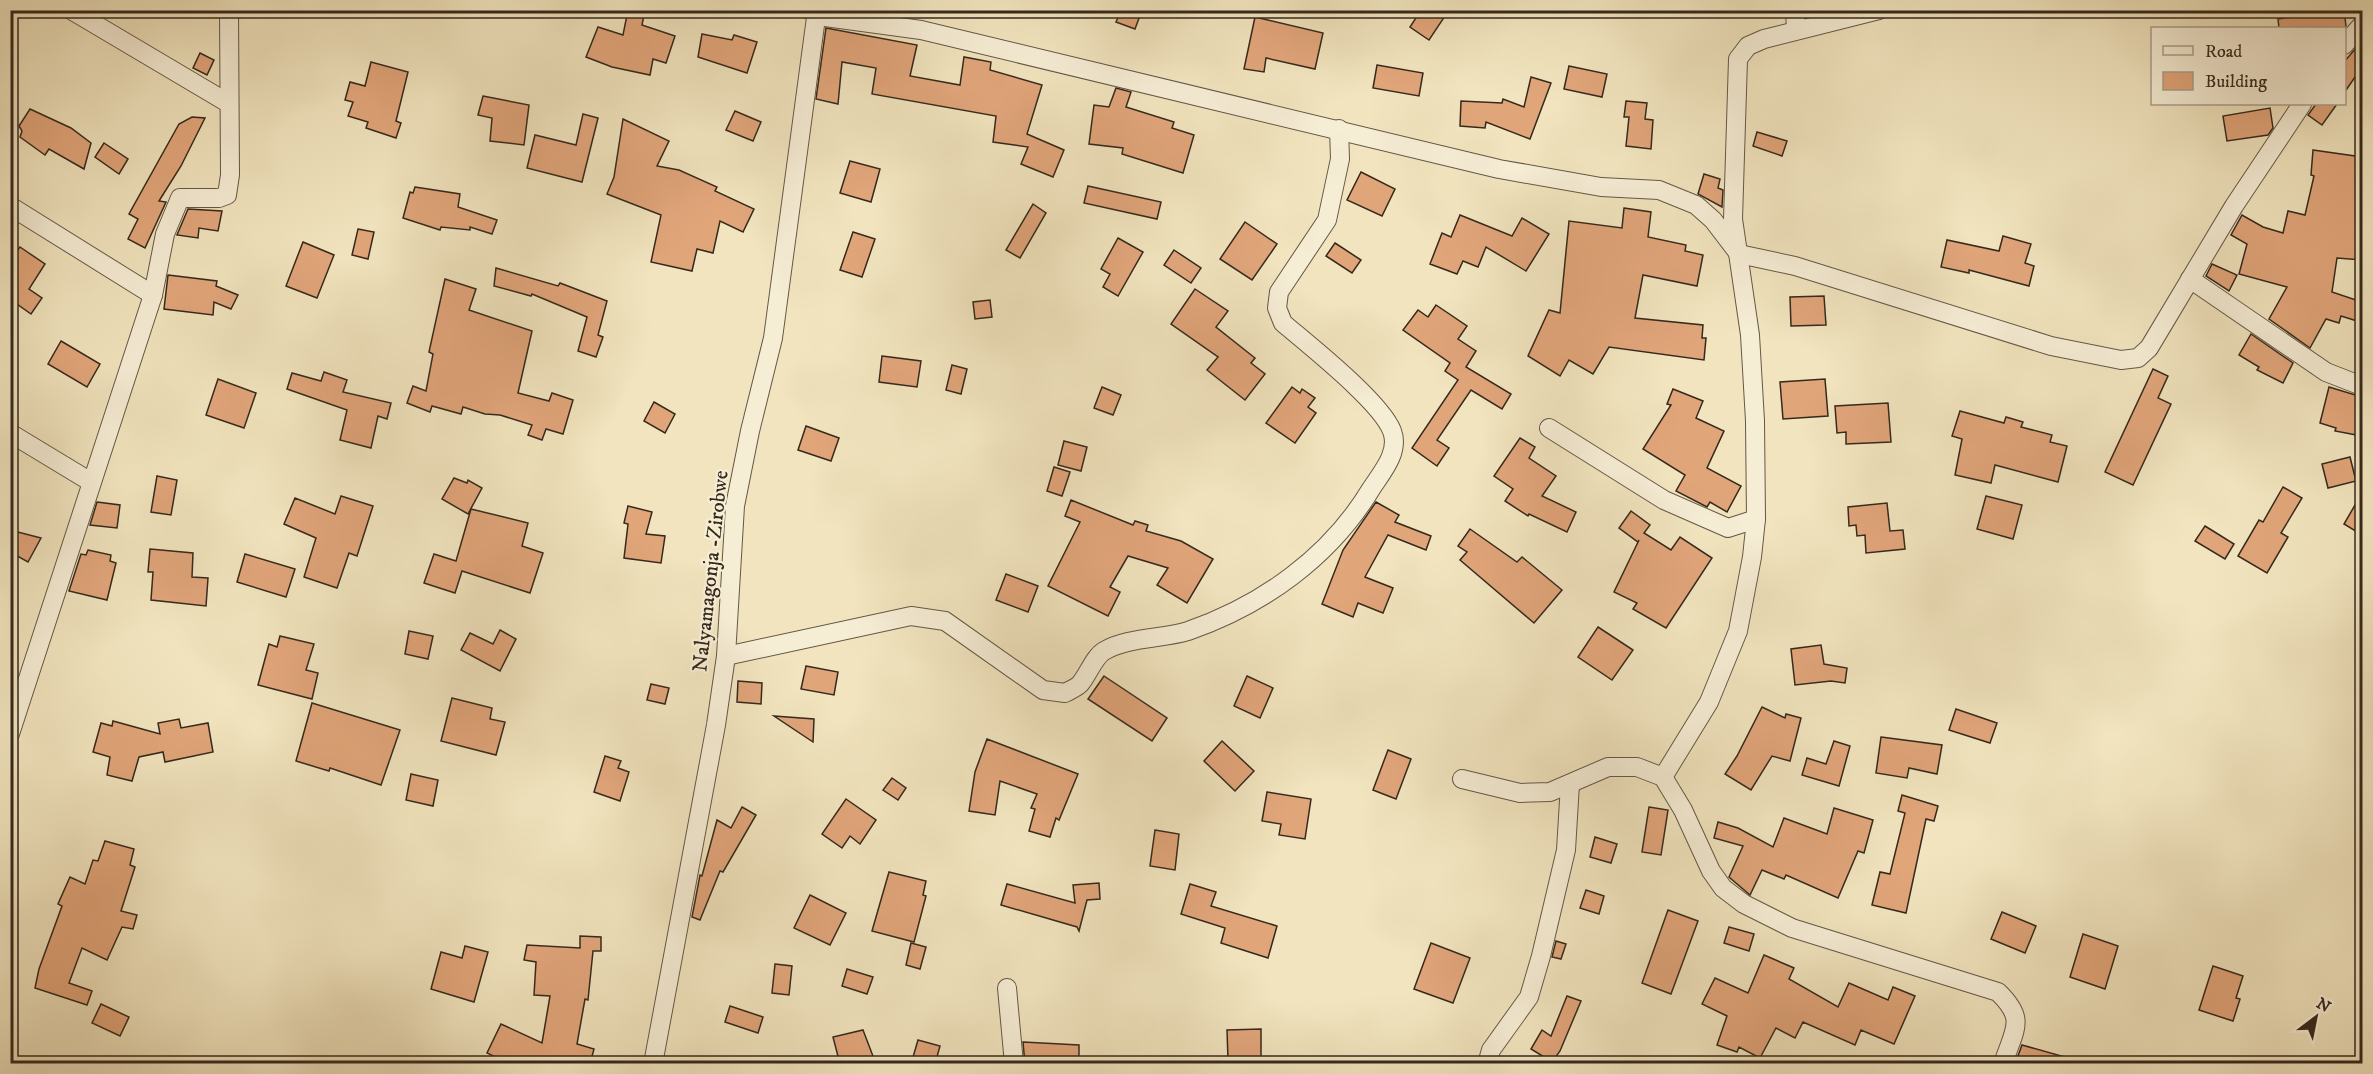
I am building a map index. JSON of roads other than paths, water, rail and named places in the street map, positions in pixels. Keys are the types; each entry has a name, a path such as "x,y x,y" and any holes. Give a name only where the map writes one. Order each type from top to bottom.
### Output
{"street":[{"path":"71,10 228,104"},
{"path":"10,734 153,295 165,234 180,198 219,198 227,195 230,175 229,10"},
{"path":"1795,10 1796,30"},
{"path":"1663,777 1709,702 1738,631 1752,557 1755,519 1755,421 1750,335 1733,219 1738,59 1748,46 1796,30 1879,10"},
{"path":"815,12 921,30 1499,169 1600,187 1659,190 1696,205 1713,219 1738,254 1795,266 2051,346 2121,360 2138,358 2149,348 2234,206 2301,105"},
{"name":"Nalyamagonja -Zirobwe","path":"653,1064 716,725 726,657 735,506 750,431 773,338 815,12"},
{"path":"2346,43 2362,25"},
{"path":"726,657 911,616 945,621 1043,690 1065,693 1079,685 1103,651 1147,638 1186,632 1261,597 1289,579 1330,543 1362,503 1394,451 1393,433 1382,413 1283,323 1277,308 1279,292 1327,220 1340,159 1339,129"},
{"path":"10,206 153,295"},
{"path":"2190,279 2326,372 2362,386"},
{"path":"1549,428 1674,504 1728,528 1755,519"},
{"path":"10,433 91,482"},
{"path":"1462,778 1520,793 1550,792 1608,767 1637,767 1663,777 1683,810 1712,871 1723,888 1744,904 1792,928 1998,993 2013,1007 2017,1020 2003,1064"},
{"path":"1487,1064 1491,1050 1529,998 1566,850 1570,784"},
{"path":"1007,988 1014,1064"}]}
